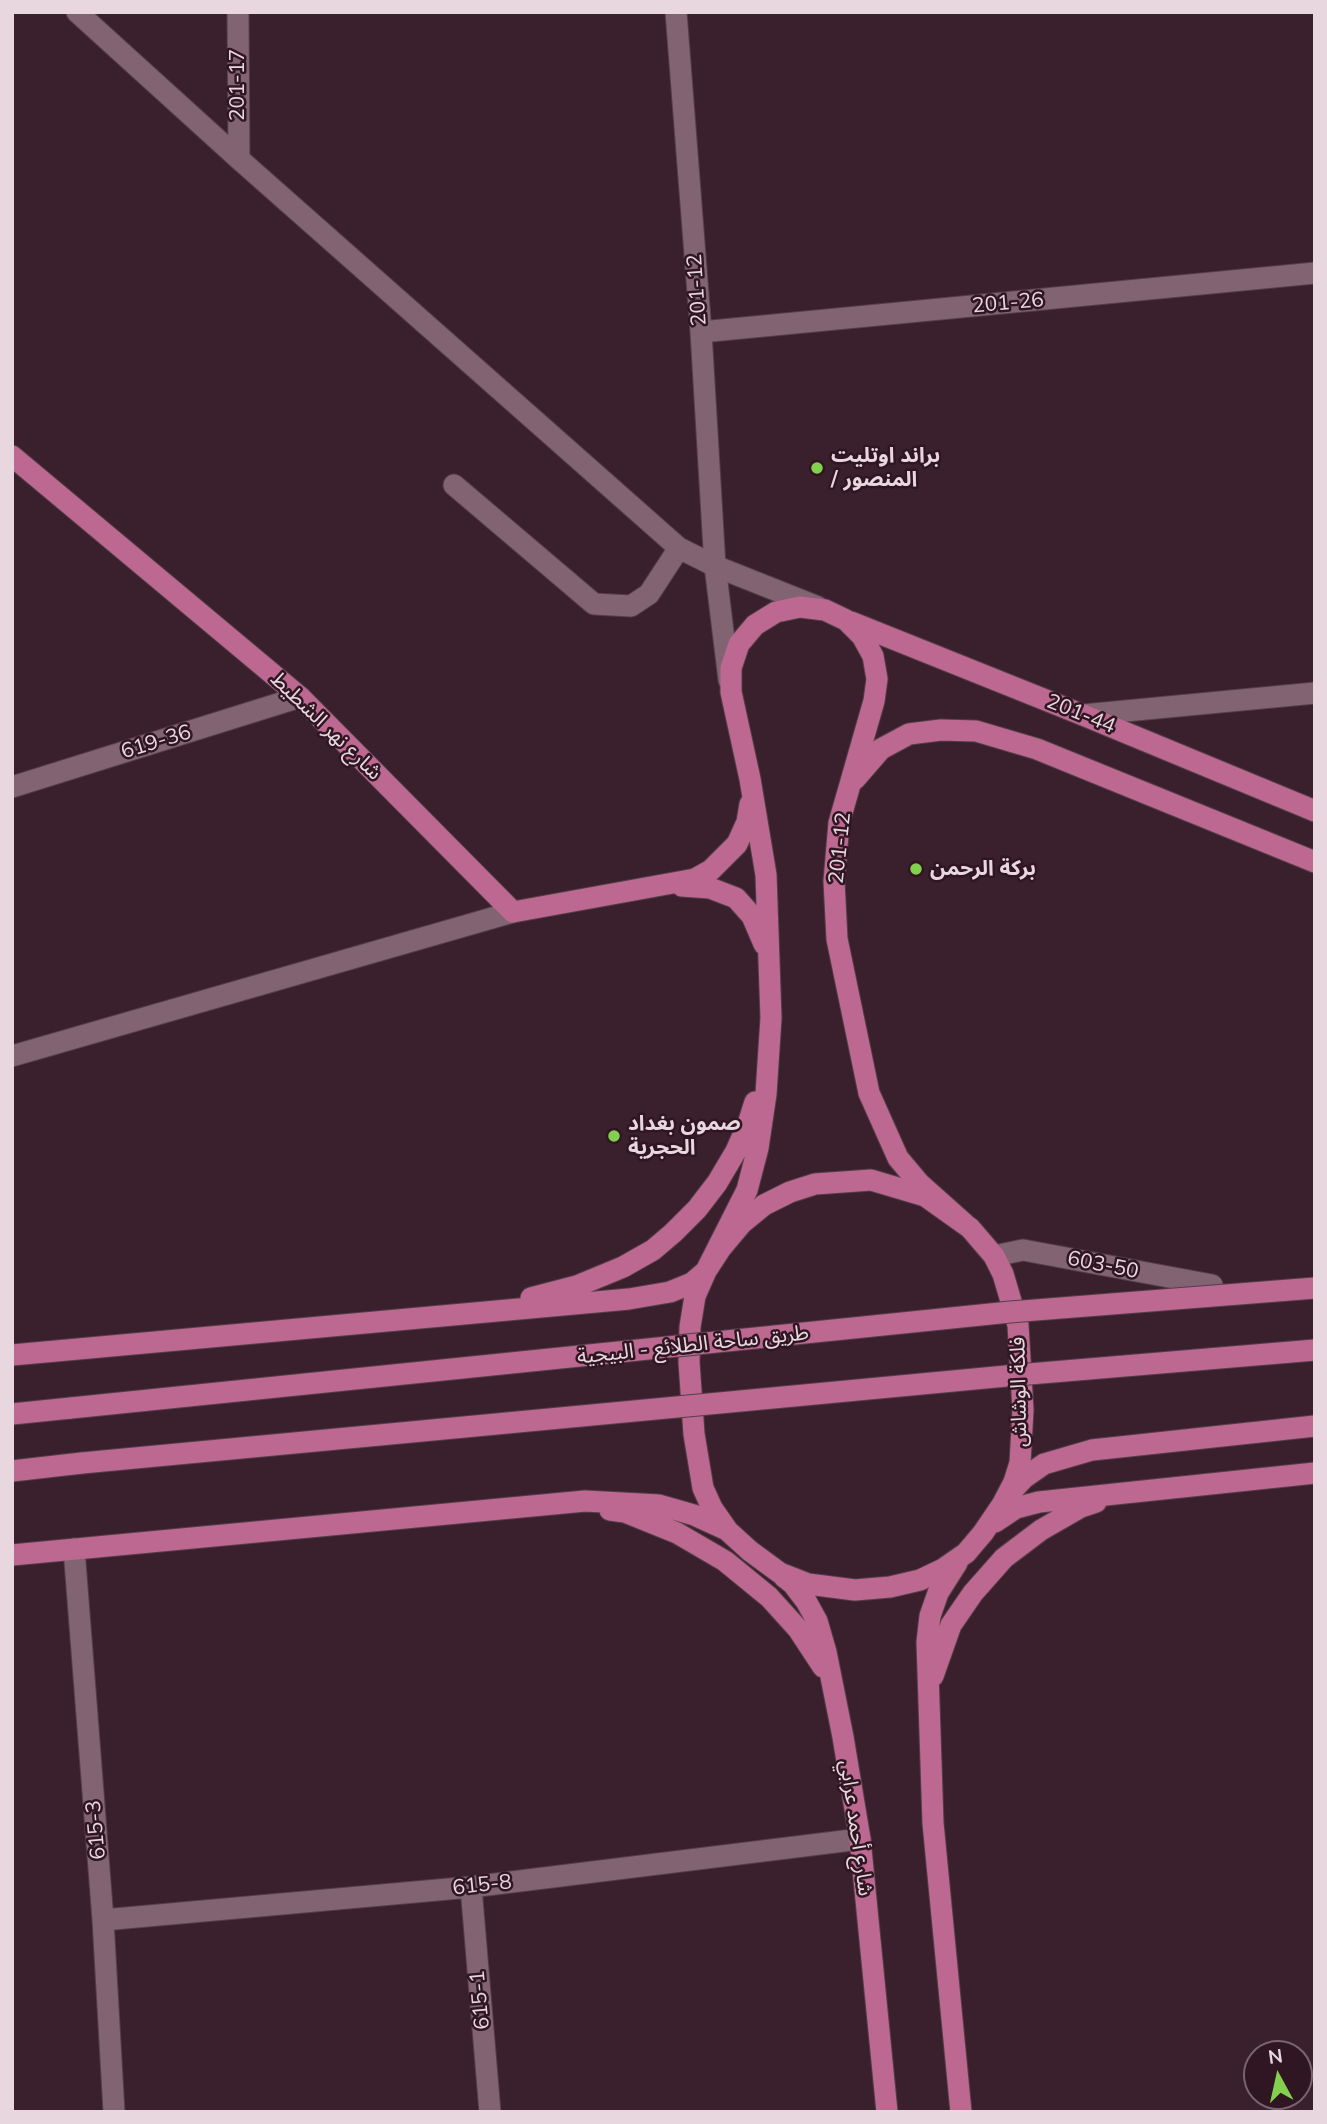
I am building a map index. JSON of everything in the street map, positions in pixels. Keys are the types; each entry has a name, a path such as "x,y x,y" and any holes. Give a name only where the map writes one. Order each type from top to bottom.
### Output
{"main road":[{"name":"شارع نهر الشطيط","path":"18,466 300,697 513,912"},
{"name":"201-12","path":"706,1271 747,1190 758,1148 766,1094 771,1018 766,875 750,779 731,692 731,667 739,644 755,625 776,612 800,607 825,610 846,620 862,636 873,656 877,679 874,701 839,823 834,881 837,939 869,1093 898,1158 919,1183 965,1224"},
{"name":"201-44","path":"846,620 1315,811"},
{"path":"839,823 852,783 881,749 909,734 941,730 976,731 1037,749 1315,862"},
{"path":"513,912 695,879 711,870 737,844 749,814 750,779"},
{"path":"662,886 710,888 736,898 752,916 763,939 771,968"},
{"path":"458,1314 514,1303 577,1286 623,1267 653,1250 673,1233 697,1209 717,1183 748,1125 766,1060 771,1018"},
{"name":"فلكة الوشاش","path":"871,1180 925,1196 965,1224 994,1256 1003,1274 1018,1325 1023,1410 1020,1462 1014,1482 983,1533 966,1553 943,1569 920,1580 890,1587 855,1590 808,1584 780,1573 750,1551 728,1531 712,1508 703,1488 693,1422 689,1362 690,1327 695,1296 706,1271 721,1248 742,1223 790,1192 815,1184 871,1180"},
{"path":"12,1355 629,1299 670,1292 692,1283 706,1271"},
{"name":"طريق ساحة الطلائع - البيجية","path":"12,1414 1010,1312 1315,1288"},
{"path":"12,1471 1017,1375 1315,1350"},
{"path":"1005,1499 1024,1478 1044,1464 1070,1455 1092,1450 1315,1426"},
{"path":"983,1533 1016,1508 1039,1502 1315,1473"},
{"path":"929,1730 930,1690 935,1667 951,1625 973,1593 1004,1558 1041,1530 1081,1507 1125,1492"},
{"path":"12,1555 585,1501 659,1504 694,1515 728,1531"},
{"path":"532,1504 582,1505 625,1512 677,1533 725,1561 769,1597 798,1629 820,1661 843,1737"},
{"path":"961,2112 933,1823 927,1642 930,1616 938,1593 950,1572 966,1553"},
{"name":"شارع أحمد عرابي","path":"769,1565 793,1584 806,1601 817,1621 826,1652 860,1839 887,2112"}],"street":[{"path":"77,12 678,548 715,566 825,610"},
{"name":"201-17","path":"238,12 239,159"},
{"name":"201-12","path":"676,12 701,331 715,566 731,692"},
{"name":"201-26","path":"701,331 1315,274"},
{"path":"454,485 594,604 631,606 649,594 678,548"},
{"path":"1083,715 1315,693"},
{"name":"619-36","path":"12,787 300,697"},
{"path":"12,1056 513,912"},
{"name":"603-50","path":"994,1256 1023,1250 1212,1285"},
{"name":"615-3","path":"74,1549 103,1920 114,2112"},
{"name":"615-8","path":"103,1920 471,1887 860,1839"},
{"name":"615-1","path":"471,1887 490,2112"}],"place":[{"name":"براند اوتليت / المنصور","path":"817,468"},
{"name":"بركة الرحمن","path":"916,869"},
{"name":"صمون بغداد الحجرية","path":"614,1136"}]}
